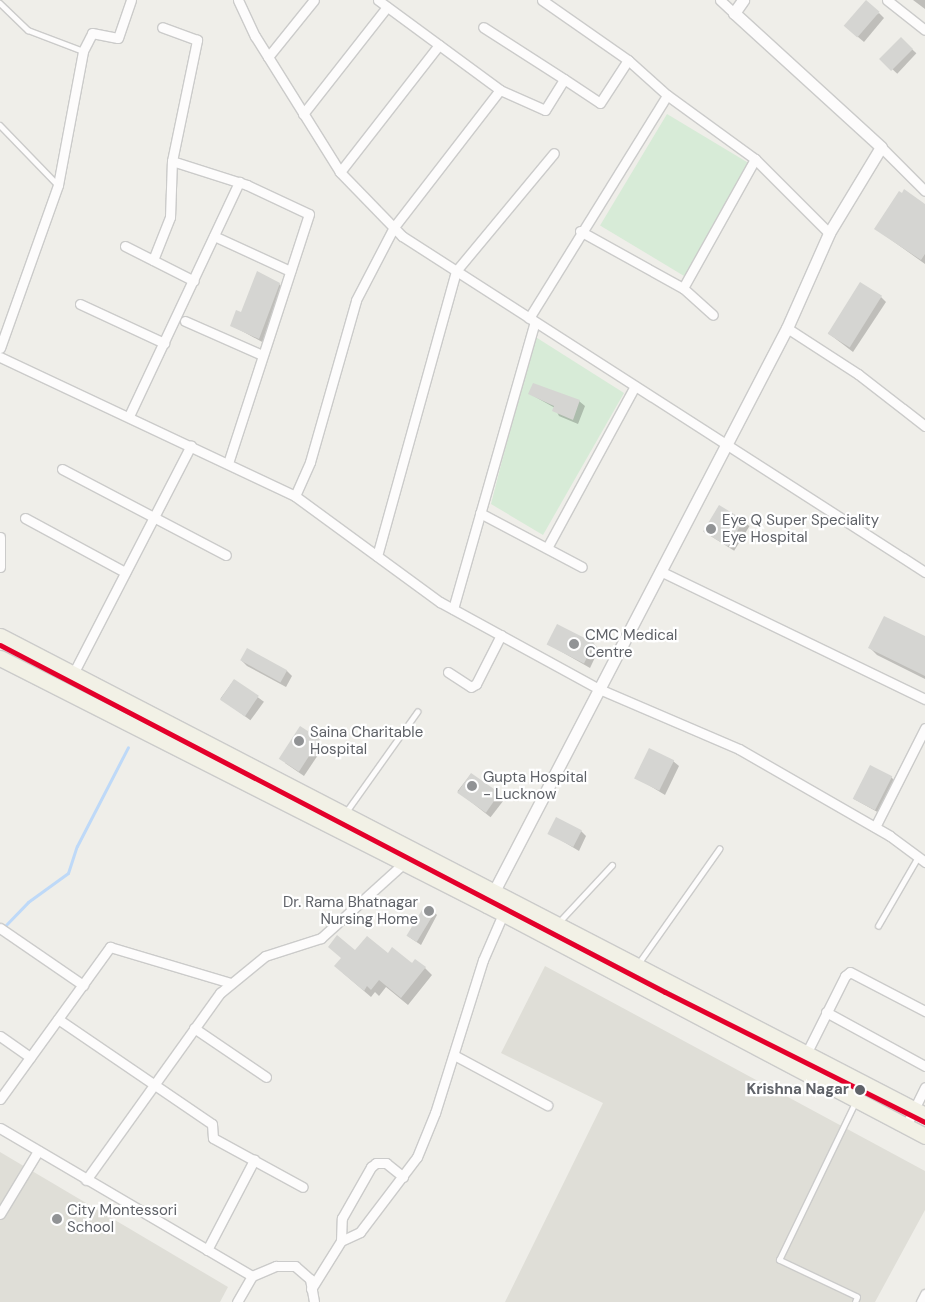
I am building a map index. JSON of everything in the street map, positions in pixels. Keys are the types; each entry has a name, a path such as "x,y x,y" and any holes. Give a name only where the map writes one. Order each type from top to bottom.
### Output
{"highway":[{"path":"0,636 74,672 919,1112"},
{"path":"0,658 487,905 925,1136"}],"street":[{"path":"0,348 58,185 83,51 92,33 118,38 131,0"},
{"path":"238,0 268,57 340,172 394,227 456,271 925,572"},
{"path":"268,57 314,0"},
{"path":"378,0 500,90 546,110 564,79"},
{"path":"542,0 628,60 667,95 755,159 829,233"},
{"path":"720,0 881,147 925,191"},
{"path":"734,13 743,0"},
{"path":"887,0 925,30"},
{"path":"304,114 387,7"},
{"path":"153,260 170,217 172,161 197,40 162,27"},
{"path":"483,27 600,103 628,60"},
{"path":"340,172 439,45"},
{"path":"295,496 310,462 356,300 394,227 500,90"},
{"path":"453,609 532,320 580,231 667,95"},
{"path":"487,905 786,328 829,233 881,147"},
{"path":"377,556 456,271 554,153"},
{"path":"684,288 755,159"},
{"path":"172,161 239,182 309,214 228,463"},
{"path":"129,416 239,182"},
{"path":"580,231 684,288 713,314"},
{"path":"214,236 290,271"},
{"path":"125,246 194,280"},
{"path":"80,304 164,343"},
{"path":"184,322 262,355"},
{"path":"786,328 858,374 925,426"},
{"path":"0,357 191,445 295,496 453,609 599,689 739,749 875,827 922,859"},
{"path":"547,548 635,386"},
{"path":"74,672 191,445"},
{"path":"62,469 155,516 226,555"},
{"path":"480,513 582,567"},
{"path":"25,518 125,572"},
{"path":"0,537 0,567"},
{"path":"660,570 925,699"},
{"path":"448,672 470,687 476,684 501,636"},
{"path":"875,827 925,728"},
{"path":"86,1180 220,993 265,956 321,938 404,863"},
{"path":"341,1241 360,1232 417,1157 454,1055 483,960 503,914"},
{"path":"3,930 83,985"},
{"path":"0,1099 110,947 231,983"},
{"path":"807,1052 845,976 850,972 925,1010"},
{"path":"826,1012 925,1066"},
{"path":"58,1019 212,1124 214,1138 303,1187"},
{"path":"194,1028 266,1077"},
{"path":"0,1036 30,1058"},
{"path":"454,1055 547,1105"},
{"path":"906,1126 919,1112 925,1087"},
{"path":"0,1128 252,1276"},
{"path":"0,1214 38,1151"},
{"path":"207,1250 254,1160"},
{"path":"311,1289 341,1241 342,1218 371,1167 376,1163 386,1163 403,1177"},
{"path":"237,1302 252,1276 276,1266 295,1266 310,1279 314,1302"},
{"path":"921,1302 925,1294"}],"lane":[{"path":"0,3 28,30 83,51"},
{"path":"0,125 58,185"},
{"path":"345,813 417,712"},
{"path":"637,965 719,848"},
{"path":"878,926 922,859"},
{"path":"557,924 612,865"},
{"path":"854,1302 857,1297 779,1260 857,1100"}],"shaded area":[{"path":"545,966 925,1171 925,1210 875,1302 505,1302 603,1103 501,1053"},
{"name":"City Montessori School","path":"0,1152 228,1287 220,1302 0,1302"}],"green space":[{"path":"667,114 751,164 684,276 600,225"},
{"path":"534,336 624,393 543,535 491,504"}],"building":[{"path":"866,0 880,12 857,37 844,26"},
{"path":"901,37 913,49 891,71 879,59"},
{"path":"904,189 925,204 925,254 921,260 874,229 899,191 902,193"},
{"path":"257,271 280,283 259,339 230,326 236,310 241,312"},
{"path":"860,282 882,296 850,348 828,334"},
{"path":"533,383 580,400 573,420 552,411 554,406 528,394"},
{"path":"719,505 744,520 728,547 703,532"},
{"path":"884,616 925,636 925,676 868,648"},
{"path":"557,624 594,643 584,664 547,644"},
{"path":"247,648 287,670 280,683 240,660"},
{"path":"234,679 259,696 245,717 220,700"},
{"path":"300,726 320,739 299,772 279,759"},
{"path":"649,748 674,760 659,791 634,779"},
{"path":"870,765 892,776 875,810 853,799"},
{"path":"471,773 500,793 486,813 457,793"},
{"path":"556,817 582,830 573,847 547,834"},
{"path":"425,905 435,911 417,942 406,936"},
{"path":"337,935 355,950 367,936 388,953 392,947 412,963 415,959 426,967 401,998 379,980 371,990 367,986 364,991 334,966 341,958 328,947"}],"waterway":[{"path":"3,928 28,902 68,873 77,846 128,747"}],"transit line":[{"path":"0,645 665,992 925,1122"}],"place":[{"name":"Eye Q Super Speciality Eye Hospital","path":"711,529"},
{"name":"CMC Medical Centre","path":"574,644"},
{"name":"Saina Charitable Hospital","path":"299,741"},
{"name":"Gupta Hospital - Lucknow","path":"472,786"},
{"name":"Dr. Rama Bhatnagar Nursing Home","path":"429,911"},
{"name":"Krishna Nagar","path":"860,1090"},
{"name":"City Montessori School","path":"57,1219"}]}
